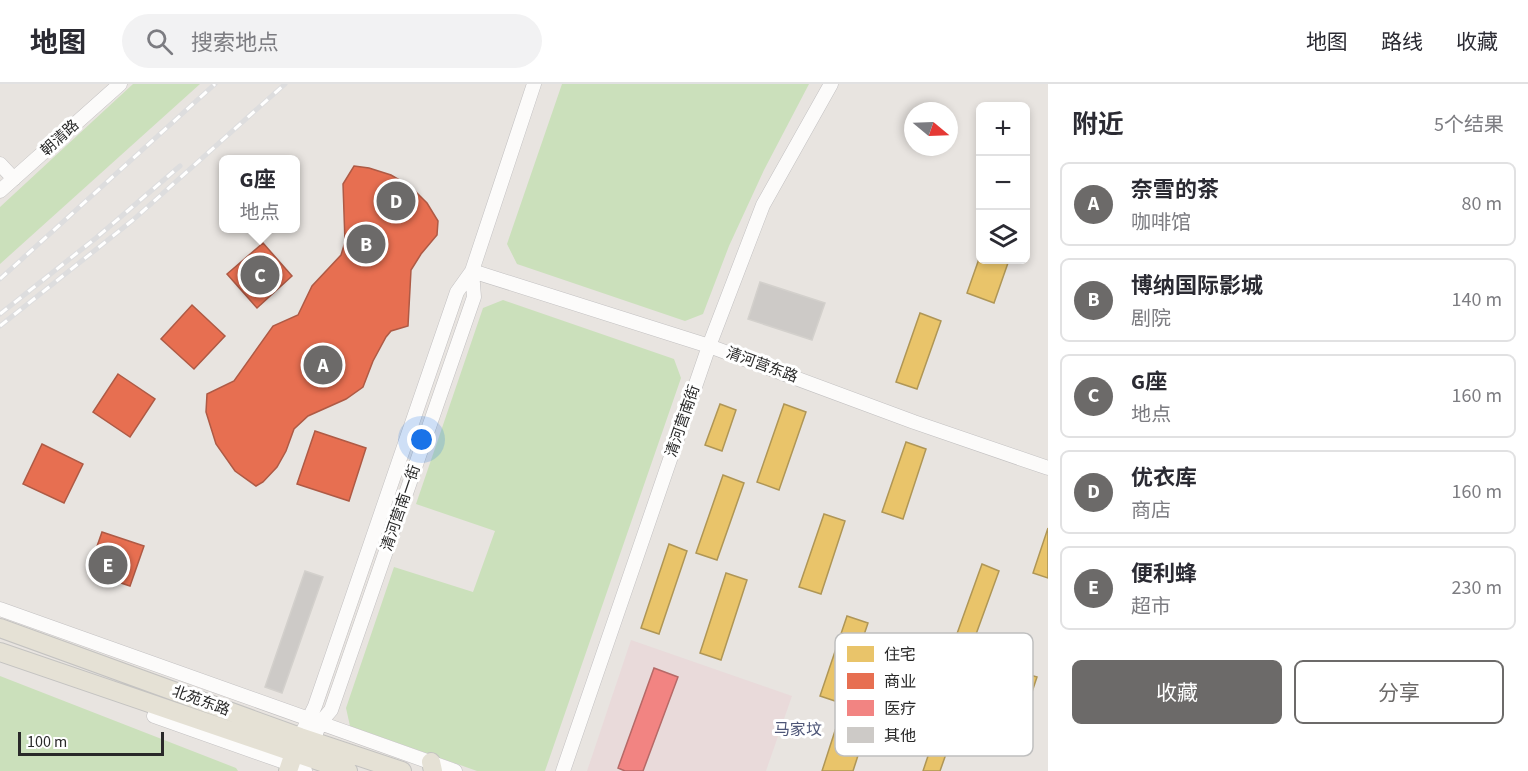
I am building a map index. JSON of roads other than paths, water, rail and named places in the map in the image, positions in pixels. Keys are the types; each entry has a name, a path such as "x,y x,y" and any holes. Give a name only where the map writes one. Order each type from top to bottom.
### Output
{"main road":[{"name":"北苑东路","path":"0,628 301,759 402,771"},
{"name":"北苑东路","path":"0,652 143,700 301,759 348,771"},
{"path":"143,700 154,716"}],"street":[{"name":"朝清路","path":"0,191 120,84"},
{"name":"清河营南一街","path":"301,759 314,721 319,695 457,292 472,271 534,84"},
{"name":"清河营南街","path":"563,771 708,346 762,205 831,84"},
{"path":"0,164 14,179"},
{"name":"清河营东路","path":"472,271 708,346 914,422 1048,468"},
{"path":"0,609 314,721 432,767 455,771"},
{"path":"154,716 301,759"}],"railway":[{"path":"0,279 215,84"},
{"path":"0,326 133,220 285,84"},
{"path":"0,314 96,238 180,166"}],"place":[{"name":"优衣库","path":"396,201"},
{"name":"博纳国际影城","path":"366,244"},
{"name":"G座","path":"260,275"},
{"name":"奈雪的茶","path":"323,365"},
{"name":"便利蜂","path":"108,565"}],"district":[{"name":"马家坟","path":"798,730"}]}
